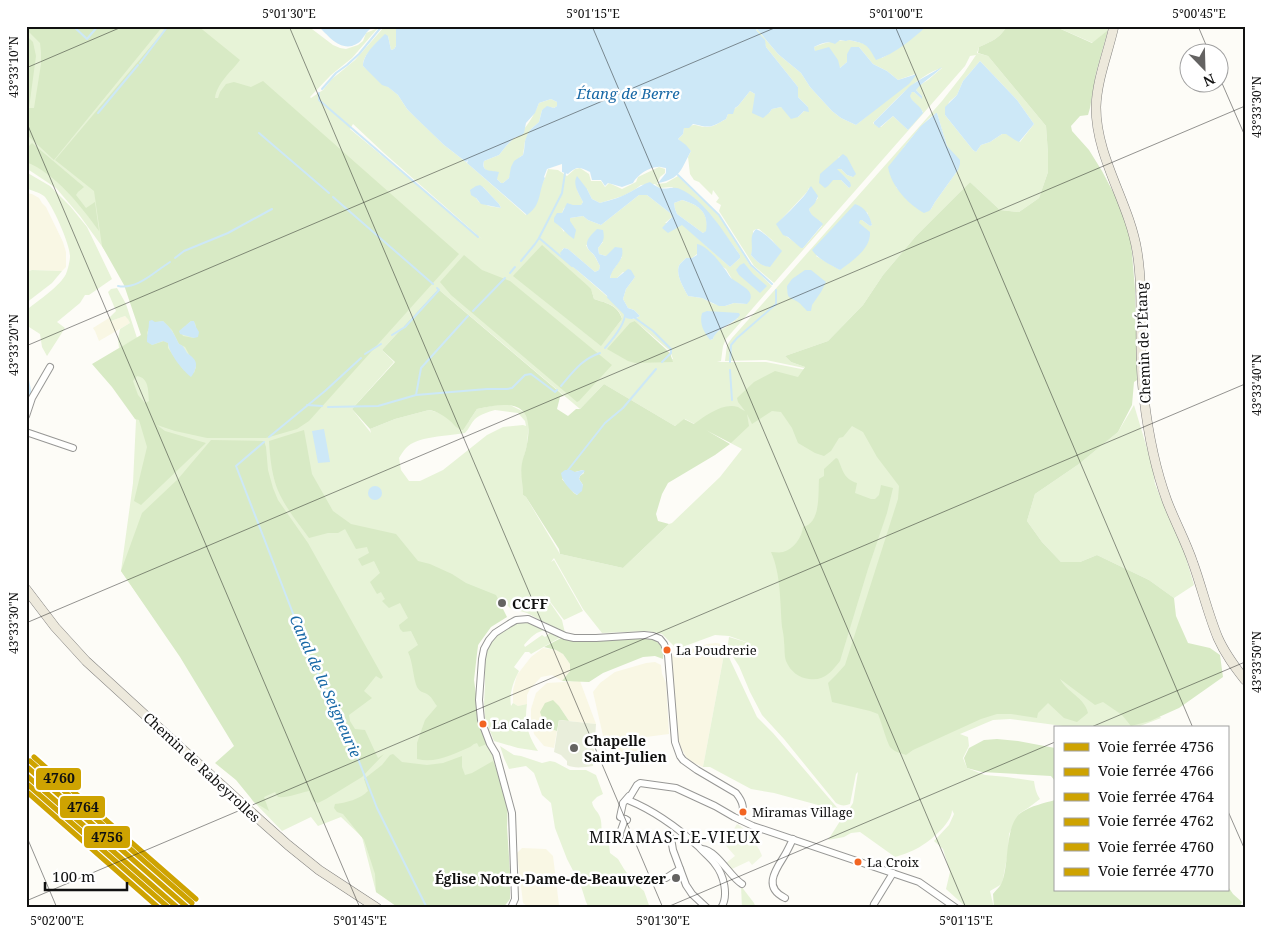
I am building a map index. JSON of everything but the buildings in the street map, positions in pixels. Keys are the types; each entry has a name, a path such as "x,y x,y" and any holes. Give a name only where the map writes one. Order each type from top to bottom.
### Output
{"main road":[{"name":"Chemin de l’Étang","path":"1114,26 1097,91 1097,124 1104,156 1129,218 1137,250 1140,283 1142,381 1149,432 1166,498 1192,561 1213,625 1226,654 1245,680"},
{"name":"Chemin de Rabeyrolles","path":"26,589 54,627 86,661 261,821 320,870 377,908"}],"street":[{"path":"26,416 32,398 50,367"},
{"path":"26,432 73,448"},
{"path":"511,908 515,899 512,813 498,760 481,720 478,700 482,659 486,645 495,633 516,620 528,619 565,636 574,638 644,635 660,639 668,655 676,749 683,760 736,793 744,807 741,820"},
{"path":"721,908 725,892 721,875 714,862 682,832 652,812 628,800 640,783 676,788 753,826 919,882 956,908"},
{"path":"620,836 624,818 623,803 633,791"},
{"path":"671,838 673,850 686,885 692,894 707,908"},
{"path":"785,898 778,895 773,888 772,879 793,839"},
{"path":"701,849 710,852 742,884"},
{"path":"653,880 666,878 680,869"},
{"path":"873,908 893,873"}],"shaded area":[{"path":"26,193 39,198 46,207 63,242 66,252 66,267 62,271 32,270 26,272"},
{"path":"125,316 129,319 130,323 99,341 93,328 109,318 111,321"},
{"path":"707,644 722,644 725,649 703,767 687,758 681,748 677,735 671,658 674,655"},
{"path":"543,648 556,650 563,654 570,664 570,671 562,681 552,675 541,677 530,689 527,695 527,704 518,706 513,703 513,690 517,675 531,657"},
{"path":"655,662 661,665 666,683 669,734 638,738 638,749 631,756 620,757 612,752 604,740 593,692 600,683 615,672"},
{"path":"580,681 596,724 569,721 559,706 541,714 545,727 557,731 554,748 544,746 534,734 531,721 531,709 536,693 547,683"},
{"path":"522,848 546,849 553,856 559,905 553,908 530,908 523,903 517,853"}],"green space":[{"path":"26,26 308,26 333,45 346,49 358,45 363,41 366,33 378,28 352,58 331,75 311,98 323,90 332,79 355,60 384,27 396,26 396,46 394,49 391,50 388,36 368,52 363,66 398,95 407,109 444,145 526,215 548,169 558,170 567,176 575,169 580,168 589,174 591,181 601,181 605,187 609,183 622,189 636,182 638,177 659,167 665,169 665,173 660,177 657,184 666,183 678,176 719,216 750,265 772,286 726,339 721,361 717,362 766,362 837,376 1119,666 1161,718 1140,726 1063,726 1010,719 993,720 960,734 968,737 969,746 963,758 967,768 985,775 1034,781 1040,799 1020,813 1009,834 1008,852 1002,884 990,891 994,908 967,908 946,889 950,872 943,849 934,841 949,825 954,814 952,810 948,821 932,838 914,850 895,857 860,832 828,840 842,818 818,805 751,789 710,767 703,767 725,649 757,717 840,811 847,811 846,814 853,803 858,772 850,804 840,805 836,803 762,715 739,666 728,649 729,637 752,644 729,636 715,635 677,649 662,634 648,631 602,633 583,609 554,558 551,562 554,560 583,611 564,620 542,591 562,620 565,633 527,613 510,608 506,604 480,638 470,678 506,799 399,908 376,892 362,837 341,817 318,826 311,817 282,831 252,800 237,748 180,655 121,571 133,483 136,420 114,387 142,336 122,274 80,216 56,188 26,168","holes":["353,124 483,240 350,129","655,184 659,188 672,187 712,217 740,255 740,258 730,267 682,224 665,223 672,217 670,213 647,195 639,195 601,225 583,216 570,218 564,232 560,226 564,208 581,205 583,202 577,190 587,189 592,199 600,203 623,196 641,185","483,187 501,208 489,206 479,202 476,198","603,242 598,248 599,254 622,257 611,273 610,279 617,278 623,272 635,277 626,289 623,299 628,308 634,310 640,316 631,319 563,258 562,250 564,248 568,249 595,272 599,270 600,266 586,245","697,250 726,269 747,304 734,303 725,306 714,304 702,298 688,296 680,280 678,268 686,258 692,258 697,254","438,289 580,409 604,384 675,426 685,419 742,449 720,477 623,568 560,554 523,495 522,465 527,445 529,422 524,412 510,405 496,405 477,409 469,421 429,410 395,419 370,429 371,433 352,409 394,362 382,350","591,289 594,299 615,308 622,319 603,343","707,311 738,318 717,332 713,339 710,340","635,321 670,351 673,359 632,358","495,410 518,413 525,421 526,426 503,427 487,435 443,470 420,481 409,481 401,470 399,458 406,448 417,441 465,433 475,419"]},
{"path":"26,26 163,26 54,160 26,134 26,35 33,42 36,56 29,108 34,108 41,52 40,43 26,29"},
{"path":"168,26 198,26 240,60 218,87 215,98 218,98 226,84 234,82 251,87 263,81 459,254 309,421 297,429 266,438 207,438 157,425 165,431 206,443 141,505 134,501 147,447 139,420 135,419 112,387 92,364 141,335 124,285 102,246 94,191 55,160","holes":["163,321 172,330 179,344 185,347 196,367 194,373 183,369 168,348 168,343 164,341 152,345 147,333 155,323","191,321 195,323 196,327 194,338 183,336 180,331","137,376 144,379 147,385 149,401 145,403 138,395 133,381"]},
{"path":"927,26 1007,26 998,37 979,47 977,53 988,56 1046,126 1048,172 1039,198 1019,212 1000,210 970,182 916,236 883,275 863,305 828,341 785,356 791,362 804,368 766,360 725,361 727,345 732,338 942,101 976,55 970,56 965,66 774,283 754,266 719,211 721,205 716,202 719,198 713,190 712,195 699,182 694,180 690,174 688,157 691,151 678,139 683,134 684,128 694,125 710,127 719,123 726,119 728,114 738,106 750,91 755,94 769,113 772,109 781,107 798,117 808,107 798,97 798,87 766,47 757,29 778,54 801,73 810,87 832,111 841,118 856,125 915,74 898,80 887,71 873,64 859,47 847,54 847,62 840,68 815,51 814,47 830,42 849,40 866,44 882,58","holes":["980,61 1017,100 1034,124 1020,142 1006,133 981,145 976,152 945,115 949,102 957,95 963,81","942,68 917,87 916,90 922,96 921,98 914,92 909,96 923,112 908,130 893,116 881,127 873,123 914,83","937,113 947,146 958,170 931,209 921,211 896,187 893,162 926,121","839,156 853,177 847,175 841,169 836,169 850,182 849,188 841,180 833,180","809,188 818,198 809,209 822,226 803,248 783,234 777,224","867,212 872,225 870,226 859,220 840,270 816,256","759,229 781,251 770,266 767,266 755,260 751,255 753,231"]},
{"path":"1007,26 1054,26 1092,43 1108,30 1096,73 1088,115 1080,116 1071,126 1072,131 1089,150 1102,171 1122,209 1131,242 1135,289 1137,380 1134,382 1132,405 1118,432 1079,464 1035,494 1027,521 1042,542 1061,562 1080,562 1097,555 1149,580 1174,598 1176,616 1188,643 1210,648 1220,655 1223,677 1179,708 1150,721 1131,726 1122,715 1103,702 1095,705 1060,679 1080,699 1088,713 1077,722 1064,718 1048,703 1038,713 1037,718 997,714 981,719 906,755 890,746 878,714 832,702 828,683 845,665 898,499 899,486 877,457 863,432 852,426 843,437 839,438 831,451 824,456 798,443 792,428 781,412 772,411 752,424 747,414 749,426 731,443 706,430 730,444 668,483 662,494 656,514 658,521 669,524 623,568 560,554 559,549 523,495 521,467 527,447 529,430 527,419 517,407 500,405 477,409 463,430 442,415 429,410 395,419 370,429 352,409 395,362 382,350 438,289 564,396 560,397 557,409 568,416 576,409 580,409 604,384 675,426 684,419 694,424 703,417 726,406 738,407 745,411 737,398 754,382 775,371 798,377 805,367 791,362 785,356 828,341 863,305 883,275 916,236 970,182 1000,210 1019,212 1039,198 1048,172 1046,126 988,56 978,53 979,47 995,39","holes":["583,470 584,473 579,479 583,485 577,495 562,479 575,472"]},
{"path":"1054,26 1109,26 1108,30 1093,43"},
{"path":"551,99 557,102 557,106 542,110 539,122 531,129 525,141 523,155 520,157 509,178 501,183 485,169 484,161 499,155 526,126 539,103"},
{"path":"32,143 84,187 76,195 86,208 95,202 99,231 67,191 47,174 26,162 26,149"},
{"path":"26,172 50,186 87,227 112,279 89,295 85,295 80,303 57,322 65,328 47,356 42,347 40,334 29,327 26,329 26,310 29,310 63,279 70,256 64,234 47,200 44,196 26,188"},
{"path":"682,200 693,204 701,210 706,218 707,231 703,233 677,214 674,203"},
{"path":"542,245 591,289 594,299 611,305 620,314 622,319 601,346 513,276"},
{"path":"464,255 482,270 510,281 612,365 579,401 577,402 451,295 440,282"},
{"path":"32,270 62,271 52,283 26,303 26,272"},
{"path":"117,288 126,304 137,338 119,348 120,329 130,323 125,316 111,321 109,318 116,311 108,292 111,289"},
{"path":"635,321 670,353 673,362 635,363 607,349 630,323"},
{"path":"1134,405 1152,465 1155,484 1181,541 1194,585 1174,598 1149,580 1097,555 1080,562 1061,562 1042,542 1027,521 1035,494 1079,464 1118,432"},
{"path":"304,430 312,474 333,511 351,524 396,534 418,561 430,564 466,583 496,595 507,617 491,627 478,645 474,680 480,723 487,744 479,747 477,743 444,758 431,760 417,759 417,743 425,720 437,706 430,696 417,687 408,652 418,645 411,631 403,632 399,625 408,618 400,603 389,608 382,601 385,599 381,592 377,594 370,582 380,573 374,561 362,566 358,559 369,553 367,547 356,549 345,529 338,533 328,533 309,538 286,506 277,489 269,441"},
{"path":"211,440 264,441 268,470 278,500 308,543 383,677 381,679 376,676 364,691 372,698 349,715 355,729 365,730 378,758 384,754 362,777 318,803 313,801 309,791 282,797 278,797 275,792 264,797 269,811 254,802 236,780 215,763 234,746 180,657 121,571 142,513 178,479"},
{"path":"836,458 847,477 857,483 855,493 875,499 879,495 881,485 893,488 887,513 840,661 823,677 809,679 795,673 786,661 777,570 771,552 783,552 791,548 799,539 803,527 813,520 816,514 819,479 824,476 824,469"},
{"path":"528,621 547,630 534,635 524,645 525,647 542,635 545,637 551,632 561,637 531,654 525,652 514,667 519,671 512,688 511,706 513,703 518,706 527,704 526,717 528,729 538,751 518,748 494,741 485,718 485,658 487,647 497,634 506,628 519,622"},
{"path":"563,637 649,637 660,645 663,651 663,659 655,656 643,657 603,673 589,682 562,681 570,671 570,664 563,654 544,647"},
{"path":"553,700 569,721 559,720 557,731 545,727 540,712 545,703"},
{"path":"559,720 596,724 595,739 591,743 594,748 593,766 573,767 567,765 567,761 561,755 554,752"},
{"path":"984,740 1018,741 1054,748 1054,780 1051,776 982,772 967,768 964,758 969,748"},
{"path":"500,746 514,755 542,763 555,762 570,770 586,770 596,775 603,794 592,802 600,817 602,831 608,837 610,853 618,859 633,881 644,891 650,908 589,908 555,828 551,803 542,795 534,773 526,766 509,769"},
{"path":"393,754 402,762 427,765 443,763 462,756 462,767 465,775 493,761 508,800 507,827 510,899 503,908 399,908 376,892 375,874 364,840 343,814 337,812 334,808 335,804 353,800 365,794 368,791 364,779"},
{"path":"1054,800 1054,892 1228,892 1228,886 1242,902 1239,908 994,908 993,894 1002,882 1012,825 1022,812"},
{"path":"737,824 752,838 762,856 752,865 749,861 732,869 726,863 735,856 722,841 730,835"},
{"path":"741,886 754,903 756,908 742,908"}],"water":[{"path":"318,26 377,26 369,30 359,42 352,46 347,46 337,43"},
{"name":"Étang de Berre","path":"396,26 927,26 897,50 876,60 866,46 849,40 840,40 835,44 824,43 814,47 815,51 829,47 838,60 840,68 847,62 847,54 851,47 859,47 873,64 887,71 898,80 917,74 909,84 856,125 841,118 832,111 810,87 801,73 778,54 757,29 765,40 766,47 798,87 798,97 808,107 809,112 804,111 798,117 791,119 781,107 772,109 763,118 752,113 755,94 750,91 735,108 733,114 728,114 726,119 721,122 713,126 693,124 689,128 684,128 683,134 678,139 691,151 682,168 671,179 658,183 666,173 666,168 655,167 640,174 633,183 622,187 608,183 605,186 601,180 592,180 590,172 583,169 578,168 568,174 562,172 562,164 547,169 537,203 527,215 467,163 468,160 466,162 444,145 407,109 398,95 382,85 363,66 365,57 385,34 388,36 391,50 396,46","holes":["551,99 557,102 557,106 554,108 547,106 542,110 539,122 528,133 523,155 514,161 509,178 501,183 497,179 499,172 485,169 484,161 499,155 514,138 524,133 526,123 535,113 539,103"]},
{"path":"980,61 1017,100 1034,124 1019,142 1006,134 1002,134 990,142 981,145 976,152 945,115 945,107 957,95 963,81"},
{"path":"942,67 916,90 922,96 922,99 912,92 911,98 923,113 908,130 893,116 879,128 874,124 910,86"},
{"path":"936,113 947,146 960,160 960,164 958,170 931,209 924,213 912,205 896,188 888,167 921,126"},
{"path":"843,154 847,157 856,174 853,177 847,175 841,169 837,169 850,182 851,186 849,188 841,180 833,180 825,188 819,183 820,174"},
{"path":"577,176 592,199 600,203 620,197 650,182 660,188 680,189 689,194 706,209 721,227 740,255 740,258 730,267 682,225 668,233 662,228 672,217 670,213 647,195 639,195 601,225 583,216 570,218 576,230 574,239 554,222 554,218 557,213 562,213 567,203 581,205 583,202 577,189","holes":["682,200 698,207 704,214 707,224 706,231 703,233 677,214 674,203"]},
{"path":"480,185 501,208 481,204 471,195 470,190"},
{"path":"811,186 818,196 815,203 809,209 813,216 823,224 801,248 783,235 776,224 801,200"},
{"path":"855,204 859,205 866,212 872,225 870,226 860,220 859,223 870,232 867,244 860,254 840,270 821,259 812,250"},
{"path":"597,229 603,230 604,233 603,240 598,248 599,254 606,256 615,247 622,248 622,257 610,278 617,278 628,269 631,270 635,277 626,289 623,299 628,308 634,310 640,316 637,318 626,318 616,304 562,258 560,253 564,248 568,249 595,272 599,270 600,266 594,254 587,247 588,239"},
{"path":"756,229 767,236 782,251 770,267 759,263 751,255 752,235"},
{"path":"697,244 708,250 719,261 731,278 749,291 751,298 747,304 734,303 719,306 702,298 688,296 680,280 678,268 686,258 692,258 697,255"},
{"path":"744,263 767,286 760,293 739,275 736,270"},
{"path":"805,270 811,270 826,282 812,305 811,311 807,311 789,297 788,293 787,286 792,279"},
{"path":"707,311 739,313 740,315 710,340 704,331 701,321 702,313"},
{"path":"149,321 155,322 163,321 171,329 179,344 195,360 196,368 191,377 176,361 168,343 163,341 152,345 147,342"},
{"path":"191,321 194,321 199,332 198,337 194,338 180,334 179,331"},
{"path":"324,429 330,462 318,463 312,431"},
{"path":"565,470 585,471 579,479 583,485 582,491 577,495 563,480 561,473"},
{"path":"372,486 378,486 382,493 378,500 372,500 368,496 368,490"}],"waterway":[{"path":"73,26 87,39 98,26"},
{"path":"140,63 168,26"},
{"path":"322,89 336,73 359,54 382,26"},
{"path":"98,113 138,65"},
{"path":"319,93 319,100 478,237"},
{"path":"259,133 329,193"},
{"path":"565,173 562,193 539,238 572,266"},
{"path":"678,175 719,215 751,265 772,284"},
{"path":"333,197 433,284"},
{"path":"175,258 184,251 228,233 272,209"},
{"path":"521,261 539,238"},
{"path":"118,286 125,287 139,283 170,262"},
{"path":"510,273 515,267"},
{"path":"473,311 505,278"},
{"path":"392,335 405,327 439,290 437,288"},
{"path":"730,362 731,345 776,304 776,290"},
{"path":"605,348 621,327 625,314 608,297"},
{"path":"416,395 421,368 468,316"},
{"path":"635,318 653,331 671,349 671,353 662,362"},
{"path":"365,354 381,344"},
{"path":"561,386 583,362 600,353"},
{"path":"269,437 325,391 361,358"},
{"path":"568,470 605,423 623,408 656,369"},
{"path":"730,370 732,400"},
{"path":"328,407 378,406 416,395 507,389 512,388 525,375 531,374 555,392 557,390"},
{"path":"26,379 29,403"},
{"path":"307,405 322,406"},
{"name":"Canal de la Seigneurie","path":"264,442 236,466 311,660 350,738 377,808 427,908"}],"rail line":[{"name":"4760","path":"34,757 196,899"},
{"name":"4764","path":"30,761 192,903"},
{"name":"4756","path":"26,766 188,908"},
{"name":"4766","path":"26,775 178,908"},
{"name":"4762","path":"26,783 169,908"},
{"name":"4770","path":"26,791 159,908"}],"place":[{"name":"CCFF","path":"502,603"},
{"name":"La Poudrerie","path":"667,650"},
{"name":"La Calade","path":"483,724"},
{"name":"Chapelle Saint-Julien","path":"574,748"},
{"name":"Miramas Village","path":"743,812"},
{"name":"La Croix","path":"858,862"},
{"name":"Église Notre-Dame-de-Beauvezer","path":"676,878"}],"district":[{"name":"MIRAMAS-LE-VIEUX","path":"675,837"}]}
